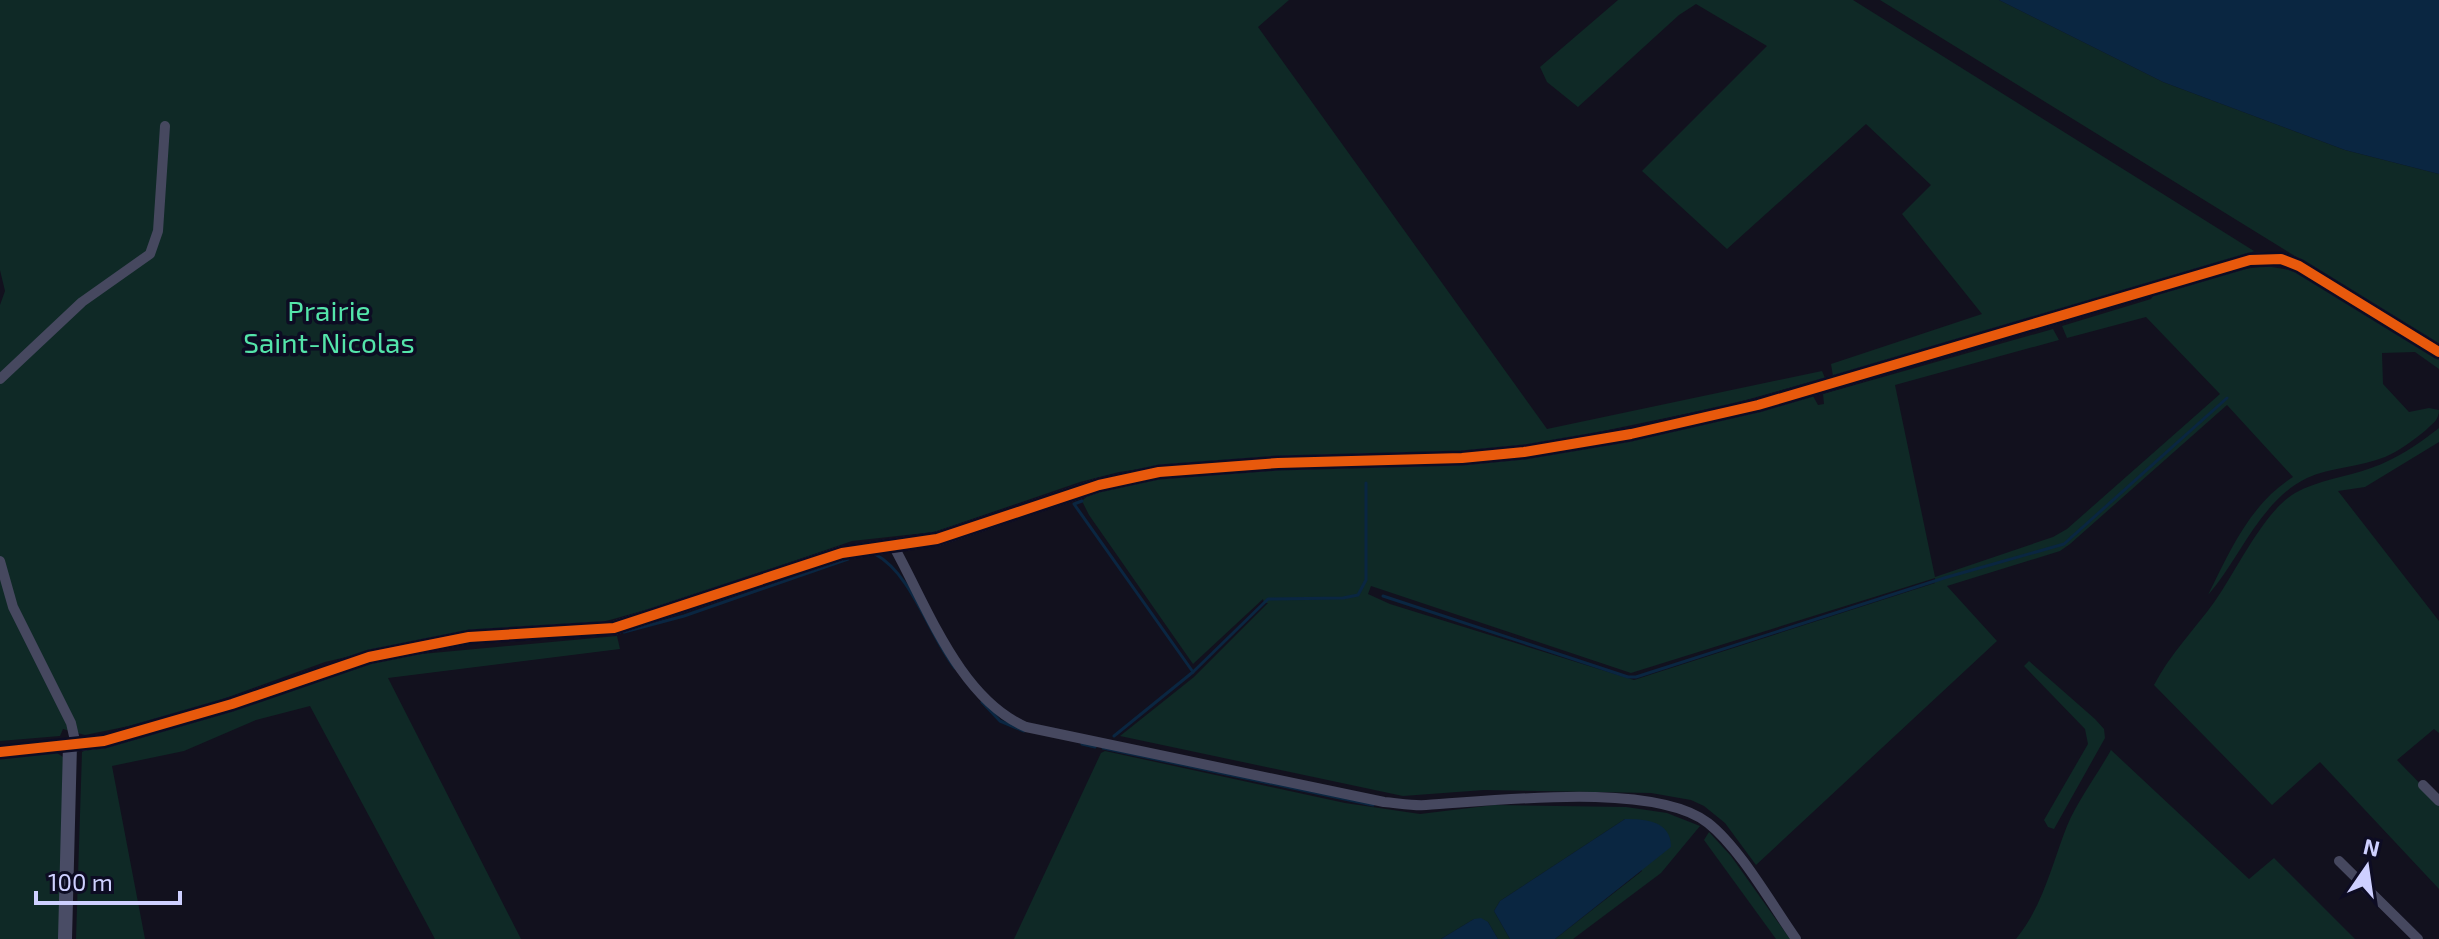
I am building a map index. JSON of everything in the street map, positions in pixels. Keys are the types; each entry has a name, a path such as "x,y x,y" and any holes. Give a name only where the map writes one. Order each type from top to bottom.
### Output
{"street":[{"path":"0,379 82,302 150,254 158,231 165,126"},
{"path":"0,752 104,741 232,704 369,657 469,637 614,628 842,553 894,547 972,530 1099,485 1159,472 1278,463 1462,458 1524,452 1631,434 1772,402 2250,260 2281,259 2299,266 2439,352"},
{"path":"894,547 948,649 995,708 1026,727 1384,802 1423,806 1478,799 1586,797 1648,801 1687,810 1709,823 1736,853 1796,939"},
{"path":"0,561 13,607 71,723 73,745 65,939"},
{"path":"2423,785 2439,801"},
{"path":"2339,861 2418,939"}],"green space":[{"name":"Prairie Saint-Nicolas","path":"0,0 1289,0 1258,27 1547,429 1822,371 1825,378 1728,405 1521,448 1160,466 1119,472 1080,482 934,532 852,541 667,604 599,623 389,647 325,662 212,703 129,726 85,735 63,729 60,736 0,741 0,305 5,291 0,270"},
{"path":"1618,0 1853,0 2254,251 1833,376 1831,364 1982,314 1902,214 1931,185 1866,124 1727,249 1642,171 1767,46 1696,4 1679,15 1578,107 1547,82 1540,67"},
{"path":"1880,0 1999,0 2163,82 2345,150 2439,174 2439,345"},
{"path":"2266,266 2302,272 2439,358 2439,369 2415,352 2382,353 2383,384 2409,412 2429,408 2439,410 2435,421 2396,452 2366,463 2316,474 2291,488 2264,515 2208,595 2233,545 2253,515 2293,477 2227,405 2060,551 1947,586 1997,641 1756,865 1725,823 1691,800 1651,793 1484,790 1403,796 1120,736 1194,677 1268,603 1264,603 1263,599 1193,664 1089,515 1082,501 1089,494 1158,478 1266,469 1454,463 1738,415 1813,396 1818,405 1824,404 1823,394 2053,329 2059,340 1895,385 1935,577 2053,537 2067,529 2220,394 2146,317 2067,338 2062,326 2244,269","holes":["1935,578 1935,583 1634,680 1390,604 1368,594 1371,586 1631,673"]},
{"path":"2439,428 2439,442 2365,487 2338,491 2439,621 2439,733 2434,729 2397,760 2439,803 2439,889 2320,762 2272,805 2154,685 2215,601 2262,527 2284,502 2313,485 2390,460"},
{"path":"617,636 620,649 388,678 521,939 435,939 310,706 256,720 184,751 112,766 145,939 76,939 82,752 363,664 411,655"},
{"path":"2029,661 2104,729 2105,738 2054,829 2048,827 2044,820 2088,744 2085,729 2024,666"},
{"path":"2111,750 2249,879 2274,858 2355,939 2016,939 2040,899 2071,816"},
{"path":"1105,751 1345,803 1420,814 1494,805 1626,807 1667,813 1700,826 1661,873 1573,939 1555,939 1642,871 1625,819 1500,901 1494,911 1510,939 1498,939 1488,922 1474,919 1441,939 1014,939 1101,753"},
{"path":"57,753 63,757 61,939 0,939 0,756"},
{"path":"1709,832 1731,856 1790,939 1776,939 1704,840"}],"water":[{"path":"1999,0 2439,0 2439,174 2345,150 2163,82"},
{"path":"1625,819 1656,823 1667,832 1671,847 1555,939 1510,939 1494,911 1500,901"},
{"path":"1481,918 1488,922 1498,939 1441,939 1474,919"}],"waterway":[{"path":"1383,596 1628,677 1636,677 1944,578 2064,544 2227,398"},
{"path":"1114,736 1193,672 1268,599 1358,595 1366,580 1366,483"},
{"path":"1082,501 1074,504 1193,672"},
{"path":"875,554 888,563 910,590 955,668"},
{"path":"624,632 684,616 848,559"},
{"path":"982,702 1000,721 1024,731"},
{"path":"1082,744 1095,747"},
{"path":"1103,748 1373,805"}],"cycle path":[{"path":"0,752 104,741 232,704 369,657 469,637 614,628 842,553 937,539 1099,485 1159,472 1278,463 1462,458 1524,452 1631,434 1758,405 2250,260 2281,259 2299,266 2439,352"}]}
